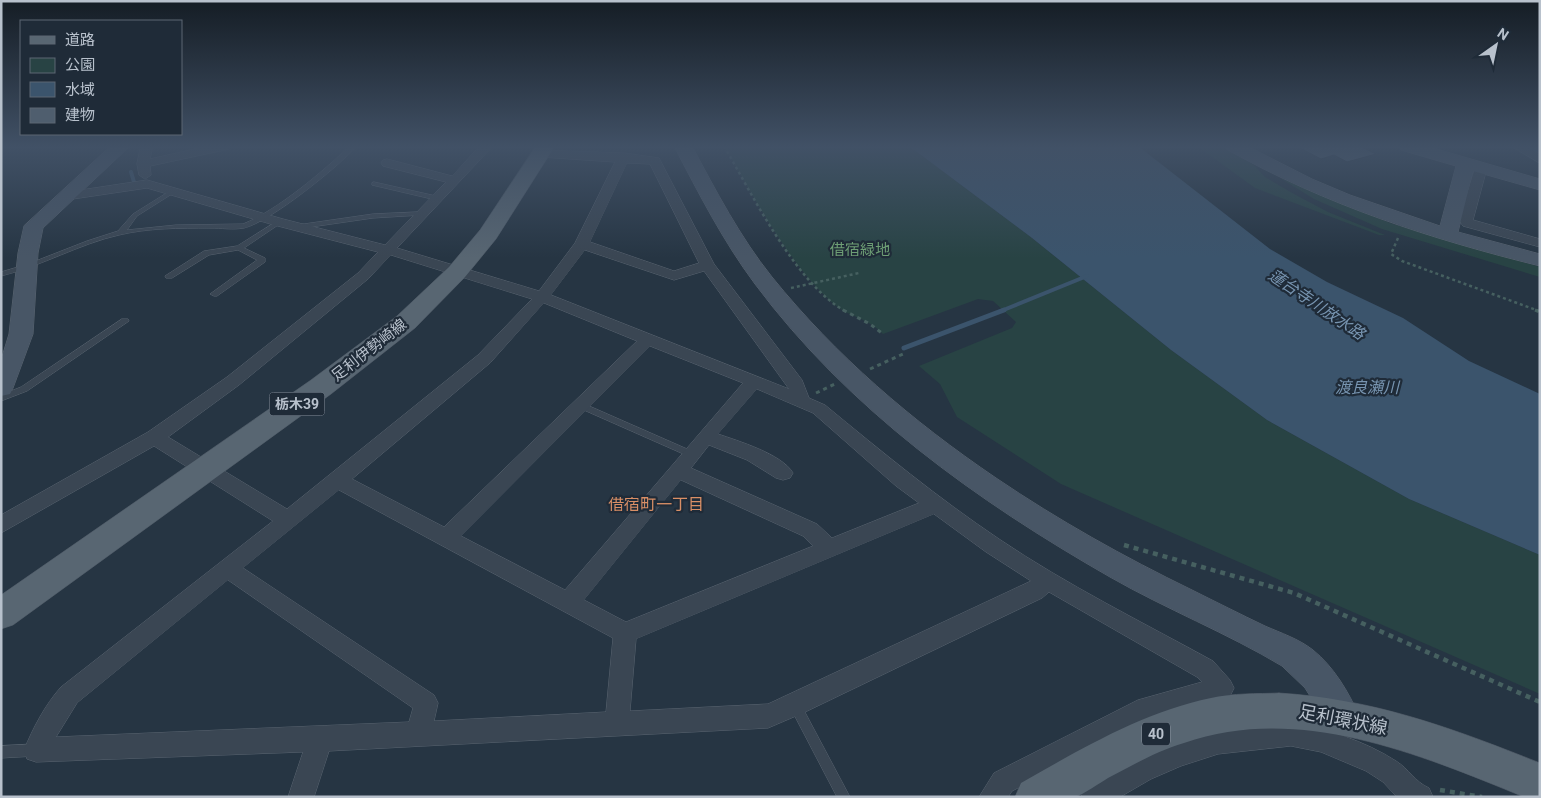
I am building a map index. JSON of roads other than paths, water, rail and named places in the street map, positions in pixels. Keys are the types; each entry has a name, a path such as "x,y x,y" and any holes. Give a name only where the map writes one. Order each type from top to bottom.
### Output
{"main road":[{"name":"足利伊勢崎線","path":"1,614 368,352 406,322 457,272 497,222 522,183"},
{"name":"足利環状線","path":"1035,797 1153,735 1208,716 1275,710 1316,712 1342,716 1440,744 1540,782"}],"street":[{"path":"1,388 16,352 21,333 29,241 34,226 80,183"},
{"path":"1,524 154,437 232,381 363,276 388,252 420,214 451,183"},
{"path":"36,750 60,706 69,695 338,480 484,359 542,297 582,244 611,183"},
{"path":"666,183 707,265 755,332 807,398 857,444 934,505 1047,580 1205,669 1222,688 1155,706 1130,716 1003,782 992,797"},
{"path":"700,183 735,241 774,293 812,339 874,401 955,464 1043,523 1122,569 1297,658 1324,685 1342,716"},
{"path":"1309,183 1374,210 1446,235 1540,260"},
{"path":"1446,235 1467,183"},
{"path":"1471,183 1466,220 1468,223 1540,243"},
{"path":"66,196 143,184 174,191 296,227 356,240 388,252 542,297 754,381 807,398"},
{"path":"582,244 674,276 707,265"},
{"path":"446,537 649,338"},
{"path":"569,602 706,436 754,381"},
{"path":"706,436 754,455 783,473"},
{"path":"154,437 288,520"},
{"path":"678,470 810,530 829,550"},
{"path":"338,480 625,633"},
{"path":"625,633 934,505"},
{"path":"228,569 426,703 419,733"},
{"path":"36,750 320,739 768,716 795,705 1034,591 1047,580"},
{"path":"617,724 625,633"},
{"path":"1094,797 1142,770 1179,754 1218,742 1291,734 1322,740 1374,762 1421,794"},
{"path":"301,797 320,739"}],"lane":[{"path":"1,274 26,269 95,240 120,233 181,227 245,226 262,217 310,183"},
{"path":"374,184 436,198"},
{"path":"120,233 135,215 174,191"},
{"path":"296,227 373,216 420,214"},
{"path":"169,276 207,253 239,248 279,222"},
{"path":"214,294 262,260 239,248"},
{"path":"1,398 24,389 125,321"},
{"path":"580,405 691,454"},
{"path":"795,705 844,797"},
{"path":"1,752 36,750"}],"water":[{"name":"渡良瀬川","path":"959,183 1186,183 1270,249 1327,282 1403,318 1469,361 1540,394 1540,555 1409,499 1267,420 1171,350 1032,238"}],"waterway":[{"path":"1001,311 1087,276"},
{"path":"904,348 1004,310"}],"district":[{"name":"借宿町一丁目","path":"656,504"}],"park label":[{"name":"借宿緑地","path":"860,250"}],"water label":[{"name":"蓮台寺川放水路","path":"1317,304"}]}
